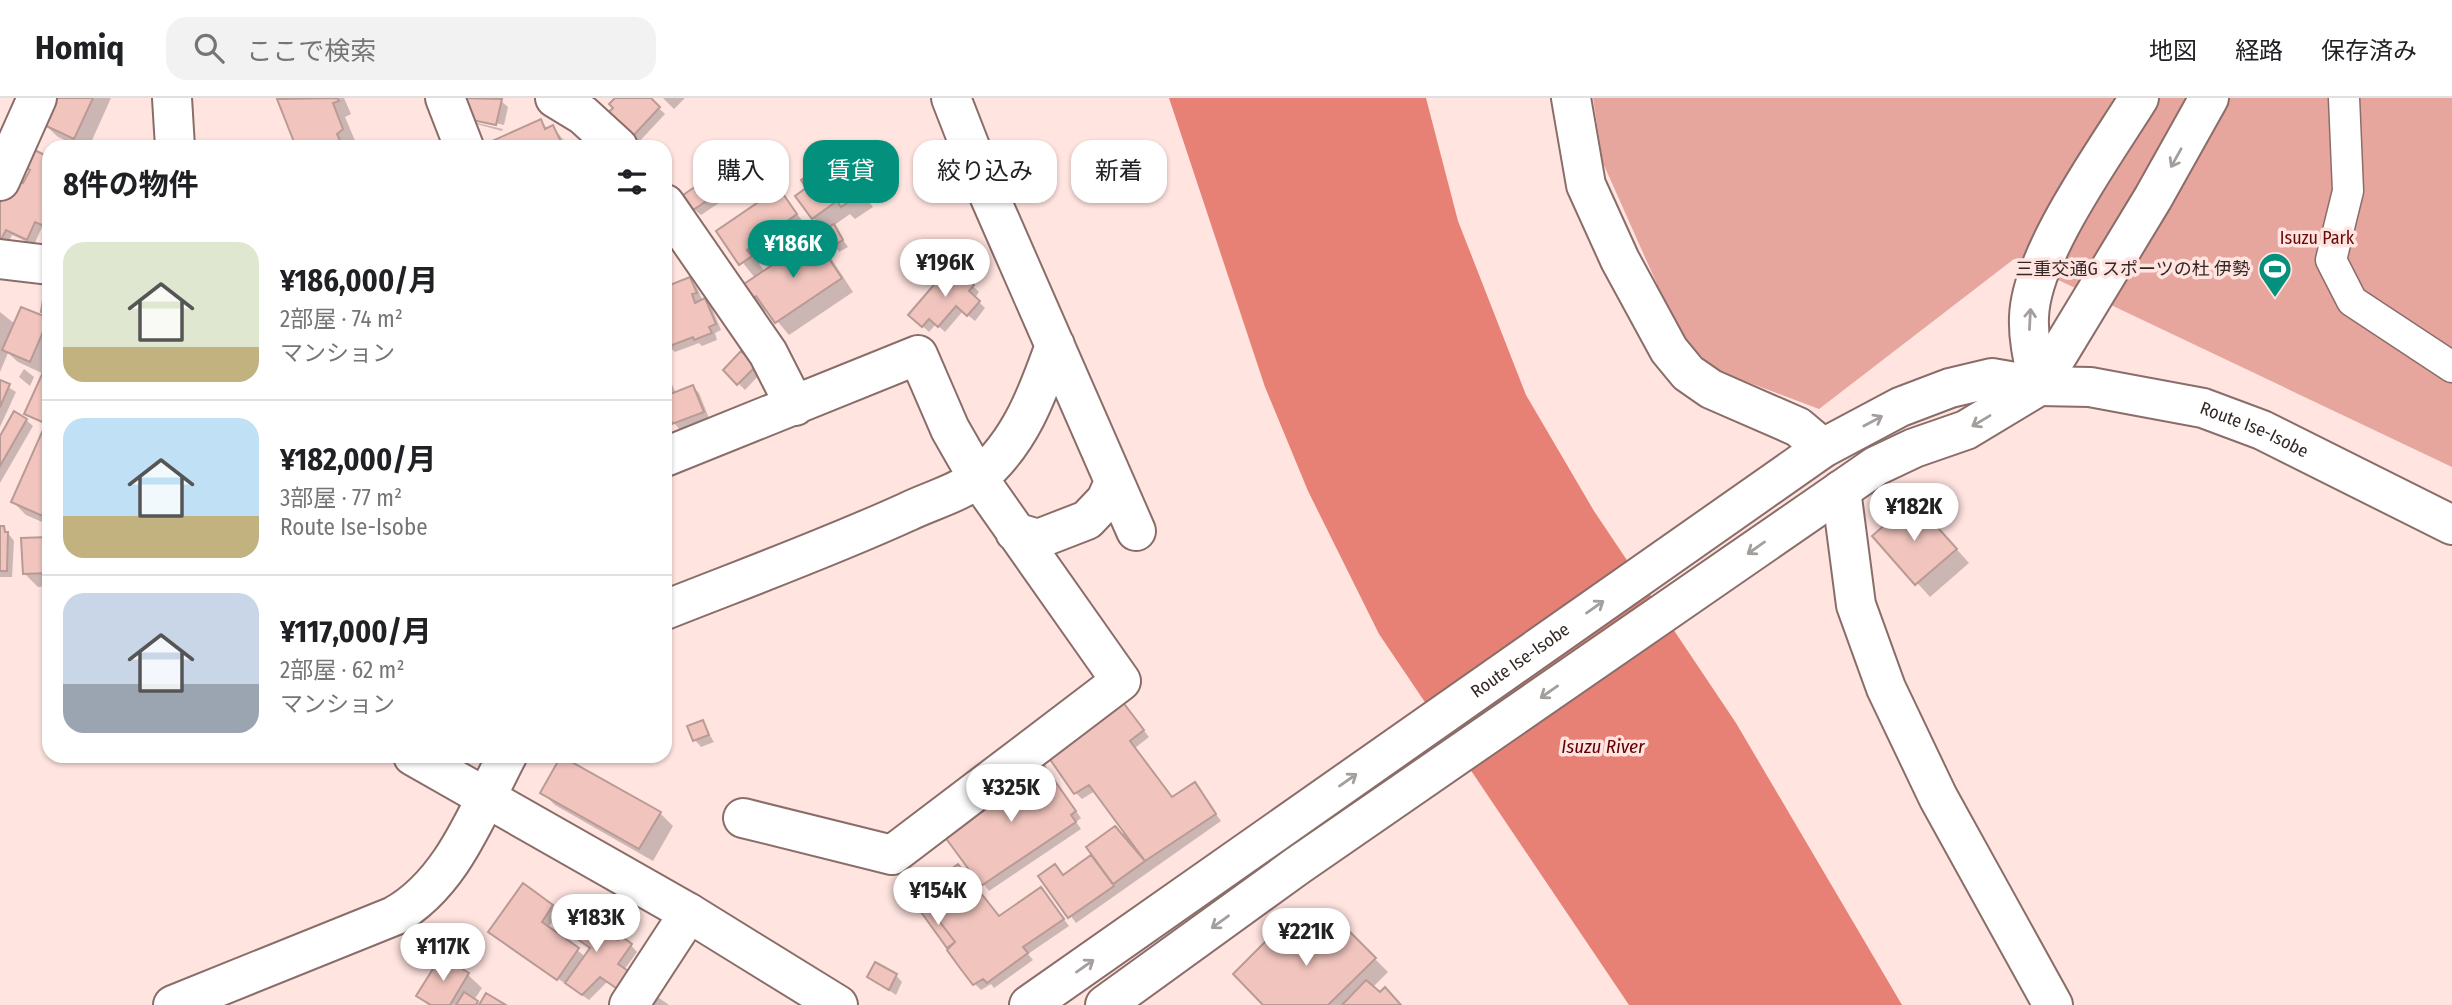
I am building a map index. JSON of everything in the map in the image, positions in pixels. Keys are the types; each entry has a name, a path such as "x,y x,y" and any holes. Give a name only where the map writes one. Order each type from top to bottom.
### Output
{"street":[{"path":"0,181 37,98"},
{"path":"172,98 175,140"},
{"path":"445,98 461,140"},
{"path":"951,98 988,193 1136,531"},
{"path":"1571,98 1586,185 1620,260 1669,350 1688,373 1711,389 1798,427 1808,458"},
{"path":"2039,386 2029,342 2029,314 2036,280 2050,244 2138,98"},
{"path":"1105,1005 1315,854 1827,499 1877,466 1914,448 1966,430 2039,386 2153,198 2209,98"},
{"path":"2344,98 2348,191 2331,260 2352,302 2452,367"},
{"path":"570,101 611,140"},
{"path":"672,214 768,353 796,406"},
{"path":"0,259 42,264"},
{"path":"672,607 889,520 978,478 1004,450 1021,426 1037,396 1055,345"},
{"path":"672,454 918,355 950,429 978,478 1121,681 892,855 743,818"},
{"name":"Route Ise-Isobe","path":"1029,1005 1808,458 1900,407 1950,388 1992,378 2039,386 2090,387 2203,408 2262,430 2452,525"},
{"path":"1015,532 1038,539 1087,520 1106,500 1114,482"},
{"path":"1827,499 1856,604 1886,688 1938,797 2053,1005"},
{"path":"425,763 689,913 838,1005"},
{"path":"173,1005 394,916 416,904 440,879 503,763"},
{"path":"629,1005 689,913"}],"green space":[{"name":"三重交通G スポーツの杜 伊勢","path":"1593,98 2452,98 2452,467 2014,259 1819,409 1718,371 1681,338 1603,163"}],"water":[{"name":"Isuzu River","path":"1169,98 1426,98 1458,221 1526,395 1594,511 1736,723 1902,1005 1629,1005 1379,634 1308,491 1265,387"}],"building":[{"path":"55,98 93,98 74,139 42,124"},
{"path":"337,98 339,101 333,103 343,129 337,134 340,140 293,140 277,99"},
{"path":"459,98 502,99 496,125 467,119"},
{"path":"615,98 651,98 660,107 631,138 606,115 613,108 609,104"},
{"path":"541,119 545,129 553,125 560,140 494,140"},
{"path":"26,146 42,154 42,225 35,222 27,240 6,230 0,241 0,203 12,178 23,183 30,170 26,168"},
{"path":"693,188 693,203 704,203 693,210 683,195"},
{"path":"803,190 803,203 834,203 812,219 795,196"},
{"path":"789,202 797,214 747,250 752,256 739,265 716,231 757,203"},
{"path":"834,224 843,240 831,247 821,231"},
{"path":"814,237 842,278 775,323 756,296 750,300 741,286"},
{"path":"951,265 974,285 969,291 980,301 967,316 956,306 938,327 929,319 922,327 908,315"},
{"path":"690,277 697,293 692,294 695,303 705,298 716,324 709,327 712,333 694,340 693,337 672,345 672,284"},
{"path":"21,307 42,315 42,334 30,362 2,350"},
{"path":"741,351 756,366 737,385 723,370"},
{"path":"42,374 42,422 24,414"},
{"path":"0,380 10,384 0,407"},
{"path":"693,385 704,412 672,424 672,393"},
{"path":"14,411 27,419 0,466 0,436"},
{"path":"42,432 42,516 11,502"},
{"path":"1913,500 1957,549 1915,585 1872,536"},
{"path":"0,526 4,526 5,532 8,532 7,571 0,571"},
{"path":"42,537 42,573 23,574 21,538"},
{"path":"1122,701 1144,730 1130,741 1172,797 1195,782 1216,814 1145,861 1089,785 1074,794 1047,755"},
{"path":"703,720 709,735 693,741 687,726"},
{"path":"1040,760 1076,811 1071,815 1076,822 981,886 942,833"},
{"path":"557,763 574,763 661,812 639,849 540,793"},
{"path":"1115,826 1145,861 1113,884 1086,847"},
{"path":"1091,855 1114,886 1068,918 1038,876 1055,864 1063,875"},
{"path":"958,864 999,916 1041,887 1064,919 1023,947 1028,953 987,983 983,979 973,985 947,950 955,942 918,893"},
{"path":"523,883 553,905 542,922 579,948 557,980 488,932"},
{"path":"928,906 955,942 947,948 921,912"},
{"path":"574,908 618,940 621,936 632,944 618,964 631,973 619,990 600,977 582,995 565,983 590,948 560,927"},
{"path":"1334,916 1376,958 1328,1005 1263,1005 1233,974 1268,939 1278,948 1286,940 1298,952"},
{"path":"441,956 469,973 450,1005 431,1005 416,996"},
{"path":"875,962 897,974 889,990 867,977"},
{"path":"1366,980 1380,992 1385,987 1401,1005 1342,1005"},
{"path":"464,992 478,1001 476,1005 456,1005"},
{"path":"486,993 506,1005 479,1005"}],"place":[{"name":"三重交通G スポーツの杜 伊勢","path":"2275,299"}],"park label":[{"name":"Isuzu Park","path":"2317,238"}]}
